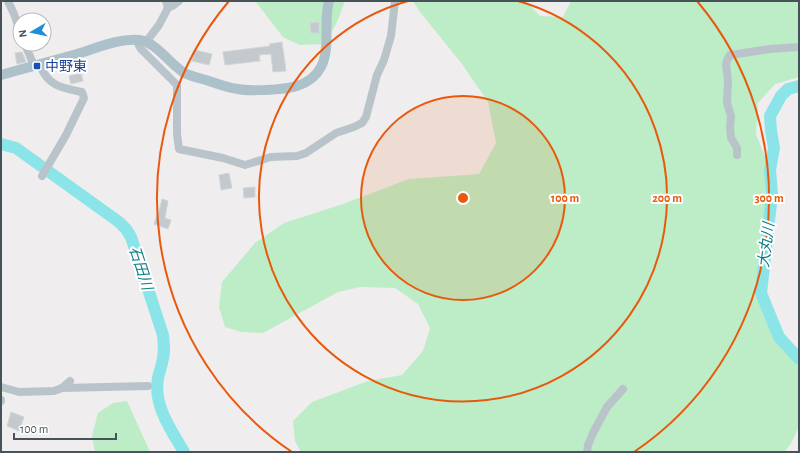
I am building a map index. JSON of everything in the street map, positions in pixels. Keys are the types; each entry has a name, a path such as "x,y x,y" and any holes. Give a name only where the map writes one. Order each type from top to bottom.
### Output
{"main road":[{"path":"1,75 37,66 116,42 130,40 141,41 152,45 182,72 231,88 243,90 282,89 296,87 316,75 322,66 325,54 329,1"}],"street":[{"path":"8,1 13,12"},
{"path":"179,1 174,5 167,4 159,25 141,41 141,48 177,85 177,134 179,149 223,158 245,165 271,157 297,156 306,153 336,133 362,123 366,117 377,75 384,60 391,36 395,1"},
{"path":"737,155 736,148 731,138 731,116 727,103 727,60 730,55 770,49 799,47"},
{"path":"29,52 37,66 49,80 64,89 82,92 84,98 66,135 42,176"},
{"path":"62,388 70,381"},
{"path":"1,387 18,392 54,391 62,388 148,386"},
{"path":"587,452 593,433 607,407 623,389"}],"green space":[{"path":"255,1 345,1 337,22 325,44 300,45 283,37"},
{"path":"413,1 526,1 540,16 563,17 571,1 799,1 799,77 775,84 758,103 756,134 767,162 764,237 765,283 772,315 799,359 799,427 790,445 784,452 301,452 295,441 293,421 312,402 368,381 402,375 423,351 430,328 418,304 395,288 360,287 338,292 263,333 241,332 225,327 219,307 222,282 255,243 284,223 343,204 409,179 479,174 496,143 488,102 462,64 420,12"},
{"path":"127,401 150,452 95,452 92,436 98,413 113,403"}],"building":[{"path":"319,22 319,33 311,33 310,23"},
{"path":"282,42 286,71 273,72 271,54 259,55 260,61 225,65 223,52 270,46 269,44"},
{"path":"195,50 212,54 209,65 192,61"},
{"path":"22,52 26,62 17,64 15,53"},
{"path":"81,73 83,81 71,84 69,76"},
{"path":"229,173 232,188 221,190 219,175"},
{"path":"255,187 255,197 244,198 243,188"},
{"path":"162,199 168,201 165,218 171,220 168,229 154,224"},
{"path":"11,412 24,417 19,431 7,426"}],"waterway":[{"name":"大丸川","path":"799,86 788,89 781,96 770,116 774,148 770,170 772,194 761,293 779,337 799,359"},
{"name":"石田川","path":"1,144 16,148 119,222 131,237 163,335 164,352 158,378 158,398 164,417 184,452"}],"place":[{"name":"中野東","path":"37,66"}]}
